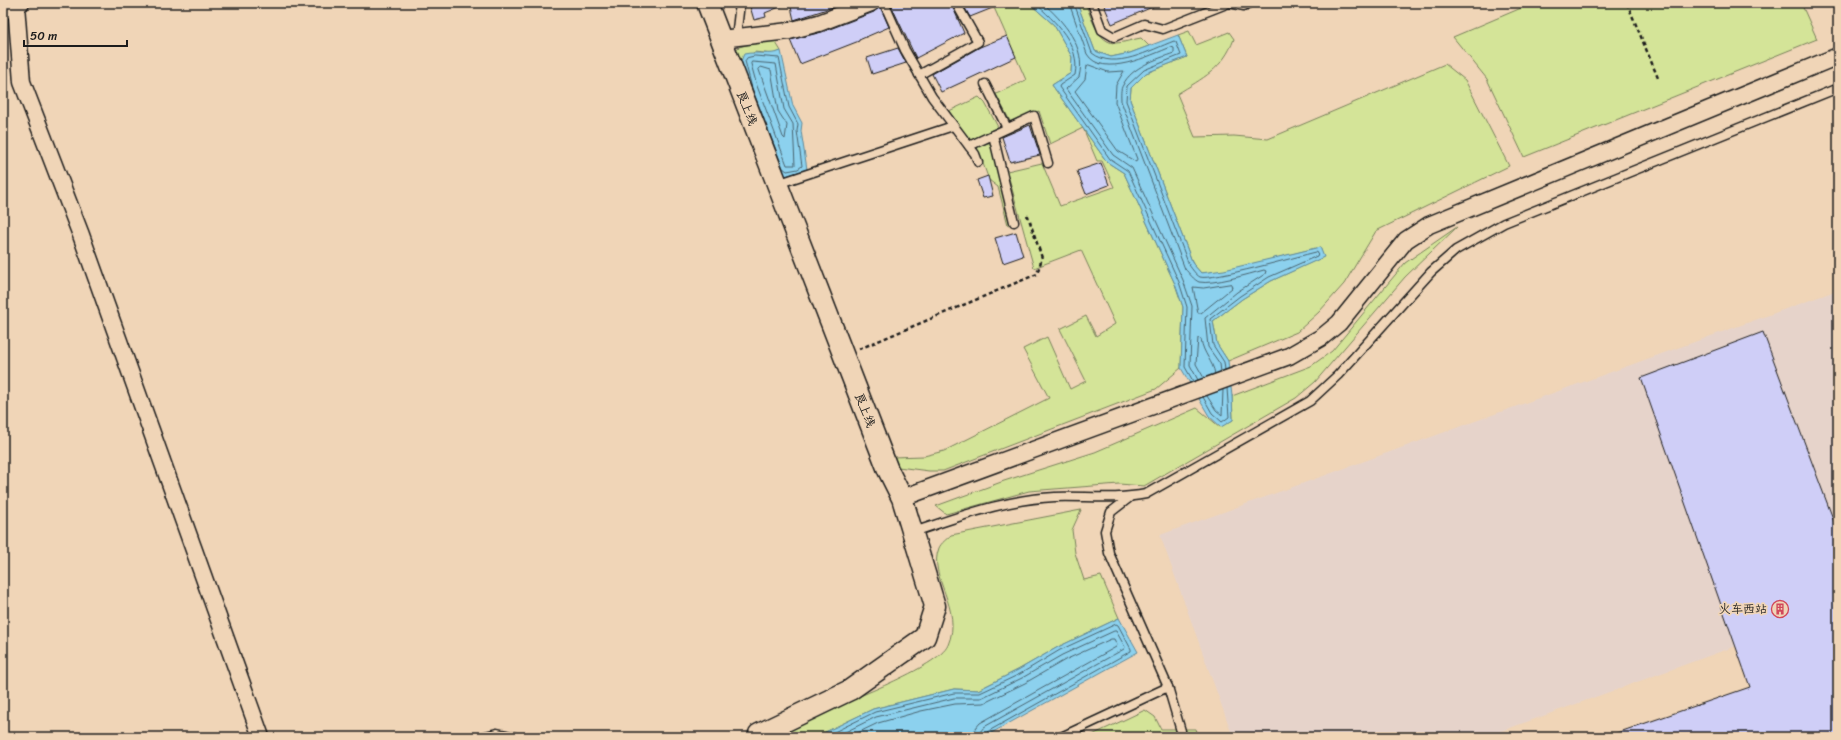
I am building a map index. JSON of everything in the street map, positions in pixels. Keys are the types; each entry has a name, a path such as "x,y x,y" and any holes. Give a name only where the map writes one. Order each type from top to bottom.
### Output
{"street":[{"name":"良上线","path":"707,3 728,39 777,184 888,470 902,498 935,606 926,637 850,690 759,734 758,737"},
{"path":"728,39 789,31 819,23 849,7 871,3"},
{"path":"13,7 22,82 81,235 261,737"},
{"path":"902,498 1289,356 1322,337 1340,323 1406,240 1429,225 1838,56"}],"lane":[{"path":"728,39 740,3"},
{"path":"884,3 905,50 932,97 969,146 978,162"},
{"path":"919,74 978,42 956,3"},
{"path":"1092,3 1102,30 1114,37 1144,24 1163,29 1229,3 1244,6 1250,3"},
{"path":"985,84 1007,128"},
{"path":"913,532 994,506 1054,497 1129,498 1146,494 1310,401 1338,375 1431,272 1456,250 1481,235 1504,223 1838,88"},
{"path":"969,146 1034,116 1048,163"},
{"path":"777,184 953,126"},
{"path":"993,135 1014,222"},
{"path":"1129,498 1110,512 1106,531 1109,552 1168,687 1181,731"},
{"path":"1061,737 1168,687"},
{"path":"482,737 497,733 515,737"}],"path":[{"path":"1627,3 1658,78"},
{"path":"844,355 1037,274 1042,258 1028,216 1014,222"}],"shaded area":[{"path":"1838,290 1838,609 1485,737 1233,737 1160,535"}],"green space":[{"path":"992,3 1029,3 1054,25 1072,57 1071,73 1052,85 1083,128 1050,144 1039,111 1011,123 996,94 1026,80"},
{"path":"1077,3 1085,3 1096,28 1104,39 1116,43 1141,38 1149,46 1130,53 1111,57 1095,51"},
{"path":"1533,3 1801,3 1817,39 1524,157 1487,79 1453,37"},
{"path":"1189,31 1196,45 1229,32 1234,39 1224,58 1211,72 1177,94 1195,137 1234,136 1268,139 1445,64 1465,80 1509,166 1376,231 1344,284 1319,312 1297,332 1228,361 1217,344 1213,321 1242,299 1271,281 1323,257 1320,247 1224,271 1201,273 1193,264 1130,100 1131,88 1146,73 1187,57 1178,35"},
{"path":"773,38 781,51 774,54 754,52 744,74 733,52 739,47"},
{"path":"979,97 985,103 998,127 970,141 949,111"},
{"path":"1083,129 1107,162 1124,173 1175,284 1183,307 1181,368 1156,389 943,471 929,471 898,467 893,457 924,456 944,451 1049,398 1023,349 1047,337 1070,389 1086,381 1060,329 1086,316 1096,336 1115,324 1081,250 1034,268 1007,171 1042,163 1060,206 1114,187 1102,161 1097,161"},
{"path":"991,142 1014,222 1008,225 998,187 989,180 977,147"},
{"path":"1457,227 1405,277 1315,382 1296,398 1144,486 1119,484 1029,491 946,514 936,506 1004,481 1095,452 1197,408 1220,427 1233,420 1232,396 1311,366 1332,351 1405,263"},
{"path":"1081,510 1072,530 1075,553 1084,580 1101,576 1119,618 1058,647 1018,670 978,690 954,689 873,709 815,737 782,737 810,718 890,683 927,664 941,654 948,645 952,631 952,618 941,582 937,559 940,546 951,535"},
{"path":"1145,710 1155,717 1161,729 1196,729 1199,737 1088,737"}],"water":[{"path":"1029,3 1077,3 1095,51 1111,57 1130,53 1178,35 1187,57 1146,73 1131,88 1130,100 1193,264 1201,273 1224,270 1320,247 1324,257 1271,281 1242,299 1213,321 1217,344 1228,361 1232,396 1233,420 1221,427 1209,416 1181,368 1183,307 1175,284 1124,173 1107,162 1052,85 1071,73 1072,57 1054,25"},
{"path":"781,51 793,106 802,123 801,131 807,169 786,176 780,171 744,74 741,61 744,54 772,53"},
{"path":"1119,618 1138,652 984,737 815,737 873,709 954,689 978,690 1018,670 1058,647"}],"building":[{"path":"749,3 789,3 765,13 766,17 754,20"},
{"path":"790,3 836,3 836,6 794,20"},
{"path":"890,3 951,3 964,33 916,58"},
{"path":"962,3 1005,3 970,17"},
{"path":"1103,3 1162,3 1112,24"},
{"path":"880,6 889,27 859,41 800,64 790,40 822,32 874,12"},
{"path":"1007,36 1016,57 941,92 932,74 980,47"},
{"path":"898,48 906,63 872,74 867,58"},
{"path":"1030,125 1040,155 1010,162 1002,137"},
{"path":"1101,163 1109,185 1086,194 1077,171"},
{"path":"988,176 993,196 983,198 977,180"},
{"path":"1016,232 1023,256 1003,263 995,238"},
{"name":"火车西站","path":"1763,332 1838,532 1838,737 1612,737 1611,735 1750,687 1641,378"}],"place":[{"name":"火车西站","path":"1780,609"}]}
